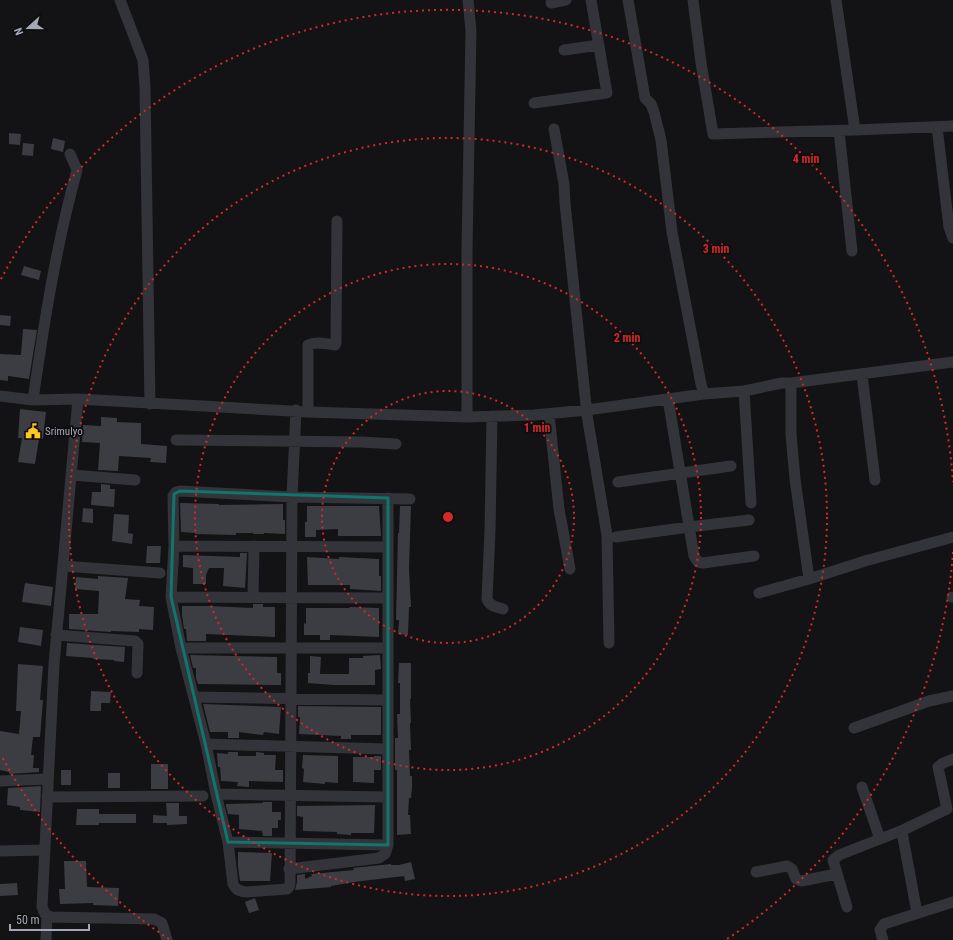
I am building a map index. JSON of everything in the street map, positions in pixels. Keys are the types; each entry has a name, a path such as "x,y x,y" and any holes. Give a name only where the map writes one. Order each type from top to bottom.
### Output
{"street":[{"path":"120,0 143,60 145,88 150,404"},
{"path":"467,410 467,249 471,31 468,0"},
{"path":"551,3 566,0"},
{"path":"534,103 607,93 591,0"},
{"path":"628,0 645,98 651,104 661,140 672,232 702,389"},
{"path":"692,0 713,134 953,126"},
{"path":"836,0 855,130"},
{"path":"564,50 599,45"},
{"path":"937,127 949,227 953,238"},
{"path":"554,129 564,184 567,226 587,411 607,535 609,643"},
{"path":"839,131 852,251"},
{"path":"33,400 42,335 51,286 65,214 77,170 70,154"},
{"path":"308,412 308,345 310,343 334,345 336,343 337,222"},
{"path":"0,396 78,405 150,404 295,413 467,410 492,424 549,421 587,411 668,399 702,389 744,391 782,383 862,380 953,362"},
{"path":"862,380 874,480"},
{"path":"791,383 791,434 795,479 809,579"},
{"path":"744,391 751,503"},
{"path":"668,399 694,556 698,562 703,563 754,556"},
{"path":"78,405 56,635 42,907 47,915 54,917 154,919 162,923 168,940"},
{"path":"295,413 292,497 289,844 290,884 287,889 246,892 239,891 235,889 233,884 228,842 206,744 181,648 171,597 174,546 173,496 176,492 180,491 292,497 410,498"},
{"path":"549,421 559,509 570,569"},
{"path":"492,424 487,599 491,605 503,609"},
{"path":"176,440 360,442 396,444"},
{"path":"618,482 679,472 731,466"},
{"path":"72,476 136,480"},
{"path":"289,869 379,858 385,854 388,845 388,498"},
{"path":"616,537 749,520"},
{"path":"759,593 865,561 953,537"},
{"path":"174,546 388,547"},
{"path":"254,546 254,597"},
{"path":"63,566 160,573"},
{"path":"171,597 387,598"},
{"path":"56,635 135,641 138,644 137,673"},
{"path":"181,648 388,648"},
{"path":"854,728 929,701 953,696"},
{"path":"194,697 388,700"},
{"path":"206,744 387,748"},
{"path":"847,907 833,860 834,858 904,830 947,809 938,767 953,759"},
{"path":"0,781 48,779"},
{"path":"862,787 880,839"},
{"path":"216,794 290,794 387,797"},
{"path":"47,797 202,796"},
{"path":"904,830 902,832 917,914"},
{"path":"228,842 388,845"},
{"path":"0,851 45,850"},
{"path":"756,872 787,866 792,869 796,878 801,881 837,874"},
{"path":"883,940 880,930 884,924 953,902"},
{"path":"46,940 47,915"}],"highlighted area":[{"path":"180,491 388,498 388,845 228,842 171,597 174,494"}],"building":[{"path":"9,133 21,134 20,145 9,144"},
{"path":"53,138 65,141 63,152 51,149"},
{"path":"23,143 34,144 33,156 22,155"},
{"path":"24,266 41,271 39,280 21,275"},
{"path":"0,315 11,316 10,326 0,325"},
{"path":"23,329 37,330 29,379 8,376 8,381 0,380 0,354 21,355"},
{"path":"20,409 46,412 43,439 39,439 35,464 18,462 22,438 18,438"},
{"path":"101,417 117,418 117,422 141,423 141,444 167,446 166,463 150,462 151,458 119,456 118,471 98,470 100,443 82,442 83,425 101,426"},
{"path":"101,484 110,485 110,489 115,489 114,507 91,505 92,492 101,492"},
{"path":"180,503 219,505 283,504 285,534 236,533 236,535 195,534 181,532"},
{"path":"307,506 379,506 381,536 338,536 338,529 316,530 316,537 305,537"},
{"path":"400,506 411,506 409,569 411,607 409,607 408,635 398,634 399,620 396,620"},
{"path":"83,508 93,509 93,523 82,522"},
{"path":"114,514 129,515 128,533 133,534 132,544 112,541"},
{"path":"147,546 161,546 160,563 146,563"},
{"path":"240,553 247,553 245,588 223,586 224,568 209,568 206,575 206,584 193,584 193,568 183,567 183,555 240,557"},
{"path":"307,557 379,559 381,591 350,589 350,585 308,585"},
{"path":"98,576 128,578 125,599 140,600 139,606 154,607 153,630 139,629 139,632 111,632 69,629 69,614 98,614 99,591 75,589 76,577 98,579"},
{"path":"25,583 53,587 51,606 22,602"},
{"path":"253,604 263,604 263,607 275,607 275,637 206,634 206,641 187,641 186,629 184,629 182,615 182,606 253,608"},
{"path":"306,608 379,608 379,637 330,635 330,640 320,640 320,635 304,635"},
{"path":"20,627 43,630 41,646 18,642"},
{"path":"67,643 125,647 124,662 66,656"},
{"path":"190,655 277,657 277,673 281,673 281,685 198,684 196,678 196,668 193,668"},
{"path":"380,655 381,669 375,670 375,685 334,685 308,683 308,673 310,673 310,656 321,657 320,674 349,674 349,658 363,658 363,656"},
{"path":"399,663 411,663 411,750 409,750 412,788 411,798 409,798 408,815 410,815 411,834 397,835 397,770 395,770 395,738 398,738 397,714 400,714 400,683 398,683"},
{"path":"18,664 43,666 40,700 43,700 40,737 33,737 31,755 34,755 33,768 39,768 39,772 9,774 9,772 0,770 0,731 19,734 21,711 16,711"},
{"path":"91,691 111,692 110,703 101,703 101,711 90,711"},
{"path":"203,704 281,707 279,734 264,732 263,735 239,732 239,738 228,738 228,732 210,732"},
{"path":"298,706 381,707 381,735 351,735 351,739 341,739 341,736 299,734 300,717 298,717"},
{"path":"228,752 238,752 238,756 256,756 256,752 264,753 264,755 276,755 275,770 283,770 283,782 249,781 249,787 237,786 238,782 221,781 217,753 228,754"},
{"path":"303,755 338,756 338,783 325,782 325,784 303,782"},
{"path":"381,756 381,770 374,770 374,783 353,782 353,757"},
{"path":"151,764 168,764 168,789 151,789"},
{"path":"61,770 71,770 71,785 61,785"},
{"path":"108,773 120,773 120,788 108,788"},
{"path":"41,786 40,812 20,810 20,807 7,805 8,788"},
{"path":"272,802 272,812 281,812 281,820 278,820 278,828 272,828 272,836 263,836 262,831 239,829 239,815 228,814 226,806 226,804"},
{"path":"166,803 179,803 179,816 187,816 187,824 167,825 167,823 153,823 153,815 167,816"},
{"path":"375,805 374,833 351,833 351,835 337,834 337,832 303,831 303,817 297,816 297,806"},
{"path":"77,809 99,809 99,814 136,814 136,823 99,823 99,825 76,825"},
{"path":"238,852 272,853 270,881 240,881"},
{"path":"64,861 86,861 87,887 119,888 118,906 93,905 93,903 60,904 59,889 65,889"},
{"path":"411,862 415,879 405,881 404,876 354,882 331,887 295,890 298,881 297,875 305,874 305,879 312,876 311,874 354,870 353,868 391,864 399,865"},
{"path":"17,883 18,895 0,896 0,884"},
{"path":"255,898 259,910 249,913 245,902"}],"place":[{"name":"Srimulyo","path":"33,431"}]}
